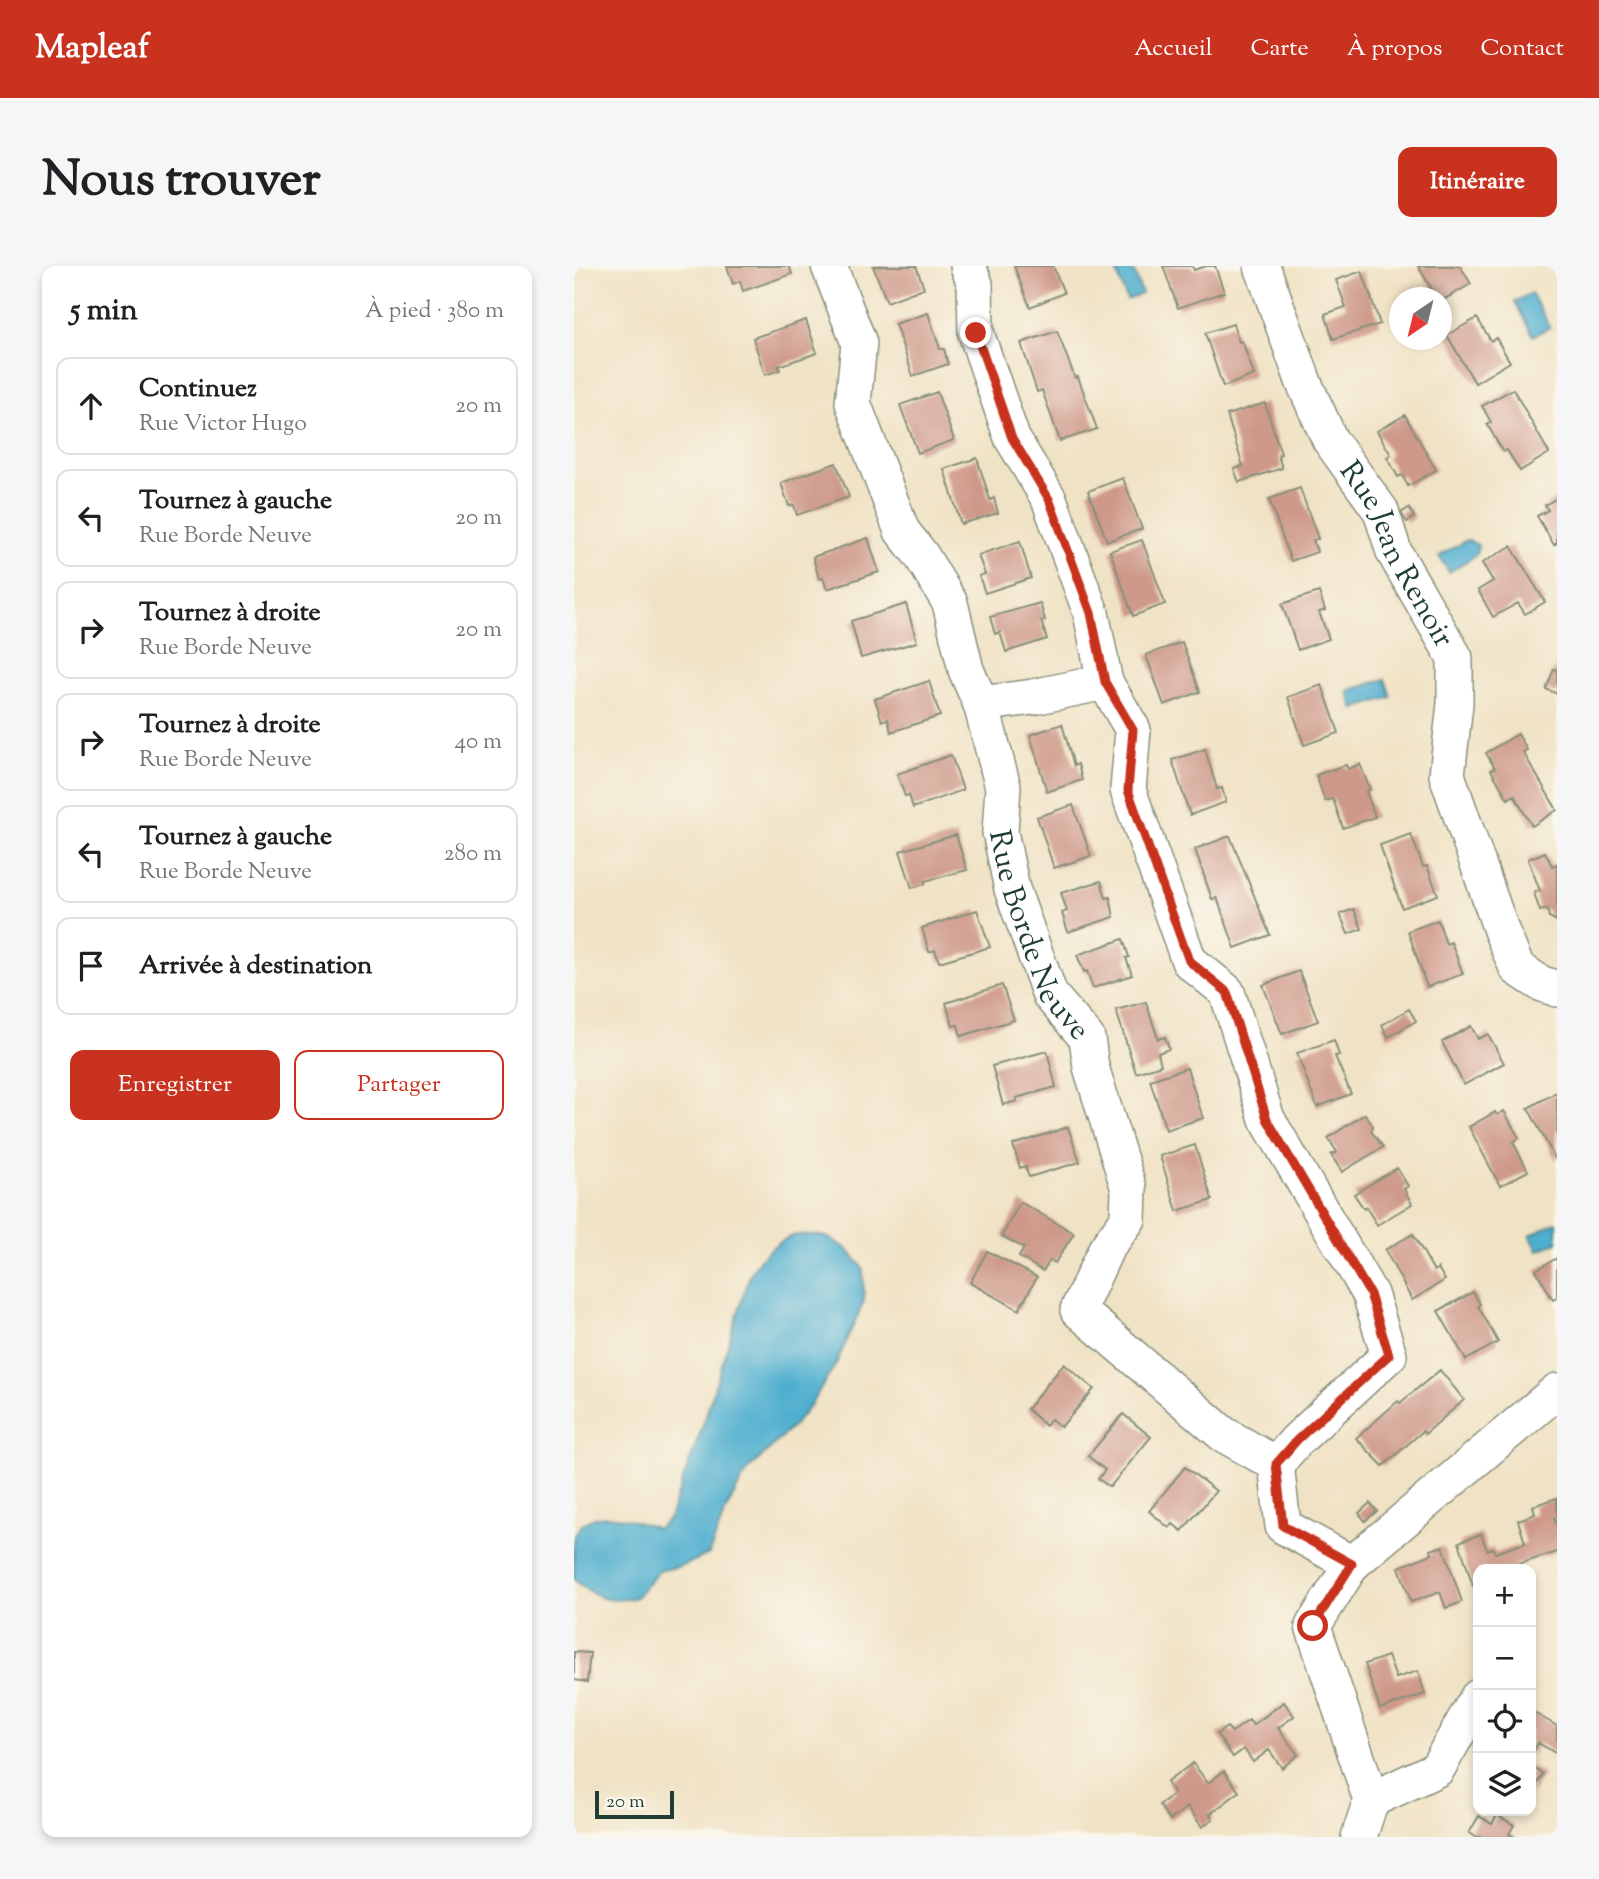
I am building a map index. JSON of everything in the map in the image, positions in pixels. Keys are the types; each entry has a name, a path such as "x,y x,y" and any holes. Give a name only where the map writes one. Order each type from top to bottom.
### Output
{"street":[{"name":"Rue Borde Neuve","path":"829,266 859,343 853,403 902,531 921,555 950,603 966,670 981,704 1003,787 1000,832 1012,889 1050,995 1087,1038 1091,1067 1129,1189 1128,1219 1107,1249 1078,1310 1223,1434 1276,1464"},
{"path":"968,266 975,284 976,333 1012,438 1049,499 1091,613 1105,682 1133,730 1128,790 1189,961 1227,992 1267,1119 1370,1294 1389,1355 1297,1440 1276,1464 1283,1526 1352,1564"},
{"name":"Rue Jean Renoir","path":"1262,266 1304,383 1330,440 1381,511 1394,552 1455,658 1455,704 1447,775 1517,968 1540,983 1557,989"},
{"path":"981,704 1033,697 1105,682"},
{"path":"1359,1837 1371,1800 1313,1626 1352,1564 1557,1391"},
{"path":"1371,1800 1437,1769 1473,1706"}],"water":[{"path":"1132,266 1142,294 1127,300 1116,270"},
{"path":"1531,293 1550,327 1533,336 1515,302"},
{"path":"1467,540 1478,545 1476,555 1449,572 1439,556"},
{"path":"1385,679 1391,697 1354,709 1348,691"},
{"path":"1557,1222 1557,1242 1538,1251 1530,1235"},
{"path":"795,1235 829,1238 846,1248 863,1268 864,1301 836,1364 795,1424 750,1468 725,1512 709,1554 685,1565 659,1571 636,1597 629,1599 602,1598 584,1588 574,1579 574,1537 581,1526 590,1520 612,1516 658,1529 669,1518 702,1428 749,1277 757,1263 768,1252"}],"building":[{"path":"727,266 789,266 792,274 743,291 740,281 733,284"},
{"path":"873,266 916,266 924,288 887,302"},
{"path":"1014,266 1053,266 1064,293 1030,307"},
{"path":"1163,266 1192,266 1194,270 1215,266 1224,292 1178,308"},
{"path":"1418,266 1460,266 1471,284 1452,295 1452,287 1430,287"},
{"path":"1362,271 1380,324 1333,339 1325,314 1346,307 1336,280"},
{"path":"928,313 948,364 913,376 895,324"},
{"path":"1477,318 1491,341 1496,338 1510,362 1475,383 1452,344 1452,332"},
{"path":"806,320 817,353 778,366 780,370 765,375 753,338"},
{"path":"1233,324 1254,375 1223,387 1205,333"},
{"path":"1057,331 1097,429 1060,441 1042,390 1037,392 1021,343"},
{"path":"1513,389 1549,453 1520,471 1507,450 1503,452 1487,424 1491,422 1482,406"},
{"path":"937,392 954,440 918,453 900,405"},
{"path":"1265,403 1281,454 1278,455 1282,468 1239,482 1234,469 1243,466 1227,415"},
{"path":"1405,415 1436,470 1408,486 1402,475 1398,477 1387,457 1391,455 1377,431"},
{"path":"977,458 990,500 994,498 998,513 961,524 944,469"},
{"path":"836,463 849,497 797,515 794,505 789,506 781,483"},
{"path":"1123,478 1142,529 1107,541 1088,491"},
{"path":"1300,488 1318,539 1313,540 1317,552 1291,561 1269,499"},
{"path":"1557,498 1557,543 1554,545 1537,516 1548,510 1545,505"},
{"path":"1409,508 1414,517 1407,522 1401,513"},
{"path":"868,538 879,572 827,589 823,578 819,579 813,557"},
{"path":"1142,540 1165,604 1133,616 1110,551"},
{"path":"1020,541 1031,578 985,593 979,576 985,574 978,555"},
{"path":"1511,546 1545,602 1525,614 1518,603 1493,617 1478,590 1493,581 1482,563"},
{"path":"1319,592 1325,610 1319,612 1329,639 1298,650 1282,604"},
{"path":"1040,603 1045,620 1041,621 1047,639 1006,652 1000,632 995,634 990,617"},
{"path":"906,604 917,642 861,658 851,621"},
{"path":"1182,642 1200,692 1164,705 1146,655"},
{"path":"1554,669 1557,670 1557,694 1546,689"},
{"path":"929,681 940,716 891,732 888,719 882,721 875,699"},
{"path":"1322,685 1339,733 1304,745 1288,697"},
{"path":"1062,724 1074,766 1078,764 1082,780 1047,792 1030,735"},
{"path":"1518,734 1527,750 1523,752 1557,810 1532,826 1514,795 1508,799 1491,770 1495,768 1486,753"},
{"path":"1205,749 1217,789 1222,788 1226,802 1190,815 1172,760"},
{"path":"951,755 963,790 913,808 909,795 905,796 897,774"},
{"path":"1360,764 1370,790 1366,791 1375,817 1343,828 1333,799 1325,801 1316,775 1346,765 1348,769"},
{"path":"1073,805 1091,856 1054,868 1037,817"},
{"path":"1411,834 1423,867 1427,866 1438,895 1402,908 1380,845"},
{"path":"956,835 967,870 925,881 925,884 912,888 900,851"},
{"path":"1230,836 1270,935 1235,948 1217,898 1212,899 1195,849"},
{"path":"1545,852 1552,866 1557,864 1557,921 1549,917 1547,909 1540,911 1534,893 1540,891 1528,859"},
{"path":"1101,881 1106,898 1110,897 1114,917 1068,932 1062,913 1067,911 1061,893"},
{"path":"1354,909 1362,929 1348,934 1340,914"},
{"path":"977,910 990,947 939,962 935,950 929,952 922,928"},
{"path":"1438,920 1446,944 1451,942 1463,974 1427,987 1408,931"},
{"path":"1123,939 1132,975 1093,988 1077,955"},
{"path":"1299,971 1318,1021 1282,1034 1263,985"},
{"path":"1002,985 1014,1020 961,1036 958,1025 953,1026 946,1003"},
{"path":"1146,1002 1158,1039 1165,1037 1169,1049 1158,1053 1161,1065 1136,1073 1116,1010"},
{"path":"1409,1009 1416,1021 1388,1037 1382,1025"},
{"path":"1471,1026 1478,1039 1488,1034 1504,1063 1464,1085 1442,1042"},
{"path":"1334,1040 1339,1055 1335,1056 1351,1094 1317,1107 1297,1053"},
{"path":"1047,1051 1056,1087 1016,1098 1017,1101 1003,1105 992,1066"},
{"path":"1187,1068 1203,1118 1166,1130 1150,1080"},
{"path":"1557,1092 1557,1162 1528,1108"},
{"path":"1504,1111 1519,1138 1513,1142 1528,1171 1500,1186 1469,1127 1495,1112 1497,1115"},
{"path":"1365,1114 1373,1126 1371,1131 1383,1147 1342,1172 1331,1155 1337,1152 1328,1138"},
{"path":"1068,1127 1080,1162 1029,1177 1025,1166 1020,1168 1013,1145"},
{"path":"1195,1145 1212,1200 1177,1211 1160,1156"},
{"path":"1397,1168 1408,1186 1404,1189 1412,1204 1377,1225 1354,1194"},
{"path":"1020,1202 1074,1233 1055,1263 1050,1260 1043,1271 1019,1257 1024,1248 1002,1236"},
{"path":"1413,1234 1434,1271 1438,1268 1445,1280 1412,1300 1385,1250"},
{"path":"987,1251 1037,1277 1019,1310 970,1283"},
{"path":"1557,1258 1557,1298 1553,1300 1536,1270"},
{"path":"1473,1292 1498,1342 1466,1360 1438,1311"},
{"path":"1064,1364 1094,1389 1061,1427 1051,1419 1046,1426 1027,1409"},
{"path":"1440,1370 1464,1400 1383,1466 1356,1438 1398,1401 1400,1403"},
{"path":"1123,1414 1151,1437 1110,1487 1098,1479 1105,1470 1088,1456"},
{"path":"1185,1467 1216,1491 1182,1531 1173,1524 1169,1528 1149,1511"},
{"path":"1557,1498 1557,1517 1554,1518 1557,1527 1557,1552 1519,1564 1473,1564 1473,1586 1459,1542 1481,1534 1487,1550 1493,1548 1495,1553 1525,1543 1518,1520 1535,1514 1533,1506"},
{"path":"1370,1503 1377,1511 1365,1521 1359,1513"},
{"path":"1443,1546 1462,1602 1446,1608 1440,1592 1411,1602 1399,1567 1432,1554 1431,1550"},
{"path":"574,1652 590,1653 587,1682 574,1680"},
{"path":"1388,1656 1396,1678 1418,1671 1425,1694 1380,1709 1365,1664"},
{"path":"1284,1702 1294,1716 1278,1728 1298,1755 1282,1768 1269,1750 1253,1762 1244,1749 1233,1757 1217,1734 1227,1727 1232,1732 1249,1720 1253,1725"},
{"path":"1536,1714 1557,1726 1557,1754 1538,1743 1536,1747"},
{"path":"1193,1763 1208,1783 1224,1771 1239,1792 1210,1814 1213,1819 1202,1827 1188,1807 1170,1820 1159,1805 1174,1794 1167,1782"},
{"path":"1536,1769 1543,1774 1536,1786"},
{"path":"1479,1816 1492,1824 1499,1816 1514,1825 1509,1834 1515,1837 1477,1837 1469,1833"}],"route":[{"path":"976,333 1012,438 1049,499 1091,613 1105,682 1133,730 1128,790 1189,961 1227,992 1267,1119 1370,1294 1389,1355 1297,1440 1276,1464 1283,1526 1352,1564 1313,1626"}]}
